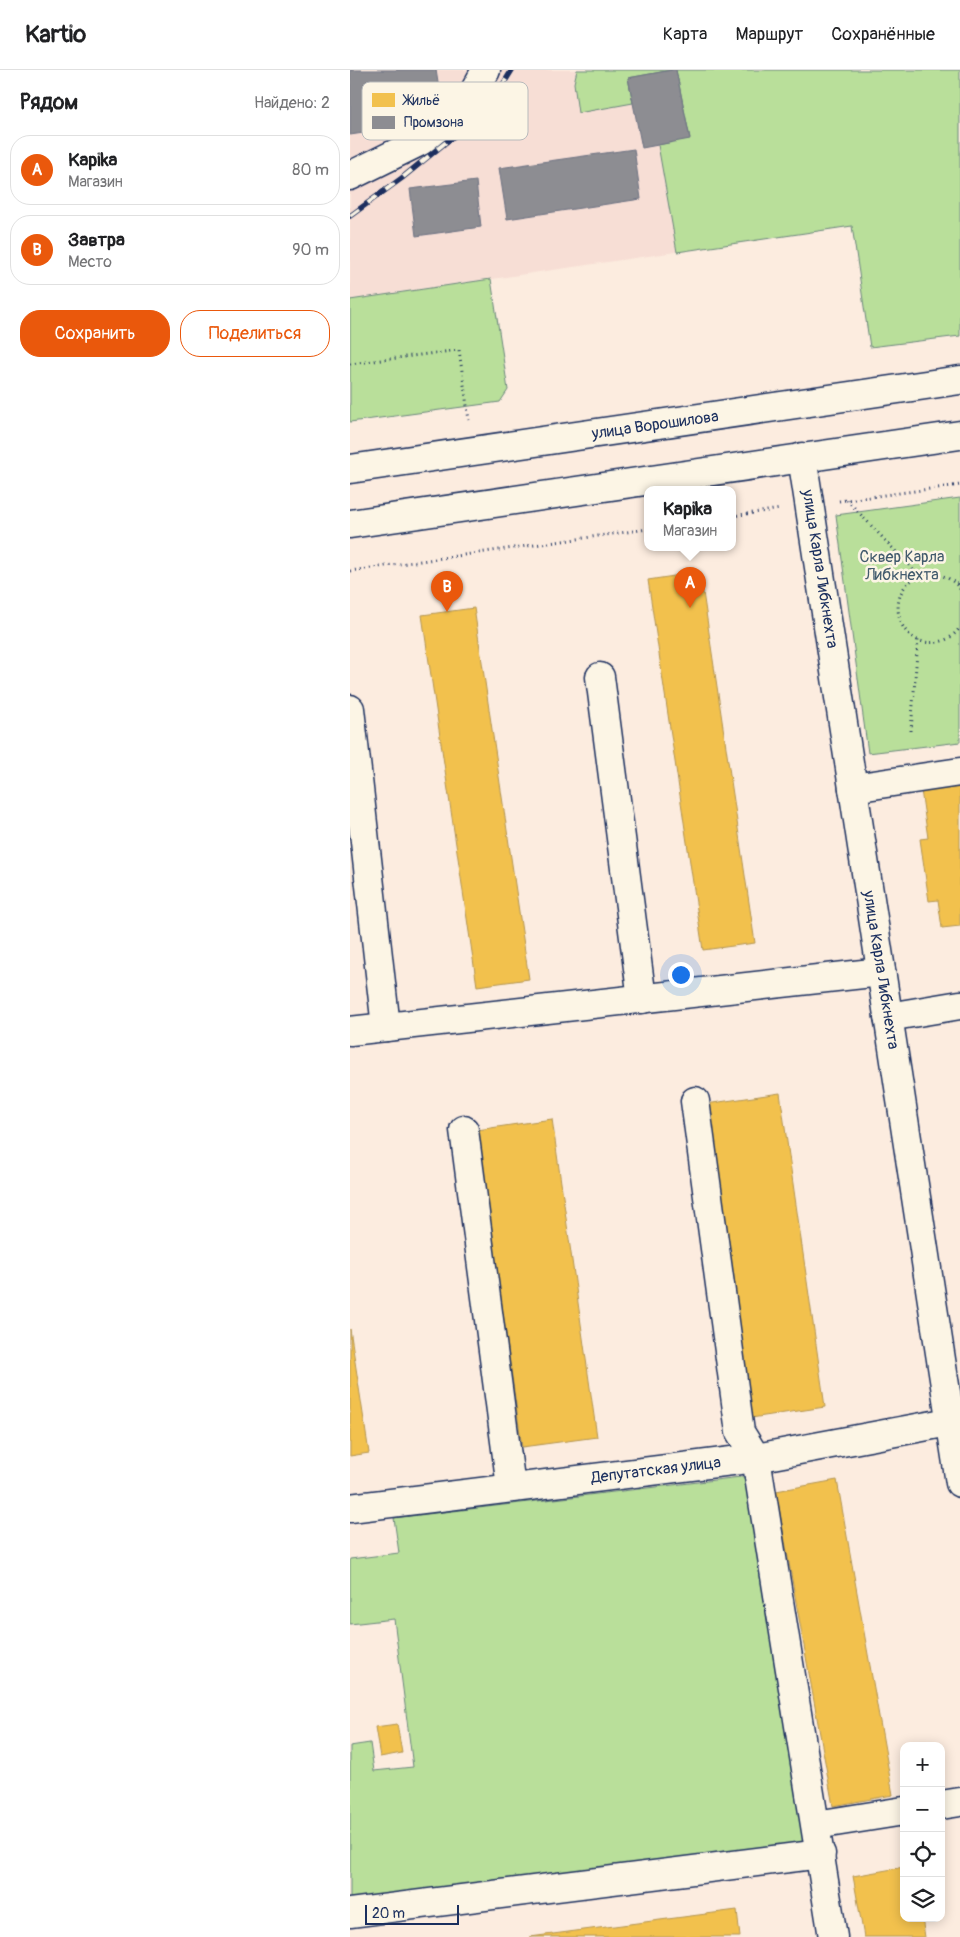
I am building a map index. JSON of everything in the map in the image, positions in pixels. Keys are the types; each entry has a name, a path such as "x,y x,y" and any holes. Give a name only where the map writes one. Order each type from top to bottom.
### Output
{"street":[{"path":"479,82 486,70"},
{"path":"350,176 423,140"},
{"name":"улица Ворошилова","path":"350,470 960,380"},
{"path":"350,524 802,456 960,435"},
{"name":"улица Карла Либкнехта","path":"802,456 888,1017 955,1421 960,1483"},
{"path":"600,677 642,999"},
{"path":"350,709 386,1027"},
{"path":"853,788 960,772"},
{"path":"350,1031 881,972"},
{"path":"888,1017 960,1005"},
{"path":"695,1101 740,1432 756,1458 834,1937"},
{"path":"464,1130 511,1487"},
{"name":"Депутатская улица","path":"350,1508 756,1458 955,1421"},
{"path":"945,1804 960,1802"},
{"path":"816,1825 900,1812"},
{"path":"350,1913 821,1854"}],"path":[{"path":"350,364 459,350 469,420"},
{"path":"736,515 960,485"},
{"path":"846,500 919,576"},
{"path":"350,571 644,529"},
{"path":"960,589 957,584 946,577 932,574 919,576 908,584 900,595 897,608 900,621 907,632 918,640 932,643 945,640 956,633 960,627"},
{"path":"957,584 960,580"},
{"path":"911,730 918,640"}],"shaded area":[{"path":"350,70 960,70 852,226 350,300"}],"green space":[{"path":"577,70 672,70 628,78 633,103 578,113 574,83"},
{"path":"676,70 960,70 960,336 870,347 852,226 677,252 658,145 690,138"},
{"path":"491,279 508,390 500,402 350,422 350,300"},
{"name":"Сквер Карла Либкнехта","path":"960,498 960,742 868,753 836,515"},
{"path":"749,1476 806,1846 350,1902 350,1746 370,1743 374,1771 413,1767 394,1619 350,1624 350,1559 399,1553 394,1518"}],"building: Жильё":[{"path":"700,572 755,943 703,950 648,580"},
{"path":"474,608 529,979 477,986 422,615"},
{"path":"960,784 960,926 942,928 938,900 929,901 920,839 928,838 921,790"},
{"path":"780,1093 825,1407 751,1418 706,1104"},
{"path":"552,1119 597,1437 522,1447 477,1130"},
{"path":"350,1329 369,1453 350,1456"},
{"path":"837,1480 893,1795 833,1806 776,1491"},
{"path":"397,1724 402,1753 380,1757 375,1727"},
{"path":"900,1868 900,1922 923,1922 925,1937 864,1937 853,1876"},
{"path":"737,1910 740,1937 530,1937 683,1917"}],"building: Промзона":[{"path":"350,70 436,70 438,82 362,82 362,133 350,135"},
{"path":"676,70 690,139 642,148 628,78"},
{"path":"634,149 641,199 507,219 499,168"},
{"path":"476,181 481,227 416,236 410,189"}],"railway":[{"path":"505,82 512,70"},
{"path":"350,216 402,178 449,140"}],"place":[{"name":"Kapika","path":"690,608"},
{"name":"Завтра","path":"447,612"}]}
